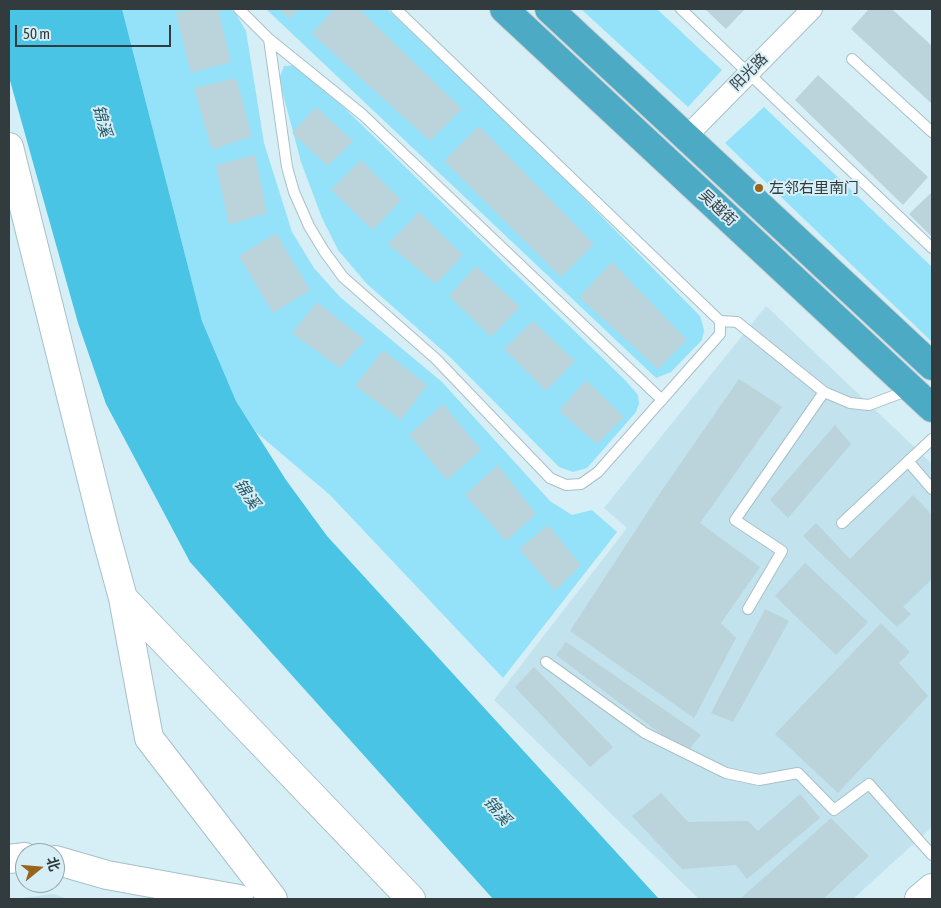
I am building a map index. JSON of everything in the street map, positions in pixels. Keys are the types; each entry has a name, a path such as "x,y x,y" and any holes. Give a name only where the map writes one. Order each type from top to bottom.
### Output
{"highway":[{"name":"吴越街","path":"504,9 932,408"},
{"name":"吴越街","path":"549,9 932,366"}],"street":[{"name":"阳光路","path":"686,136 812,9"},
{"path":"9,147 123,598 149,738 273,899"},
{"path":"123,598 411,899"},
{"path":"65,863 107,875 239,899"},
{"path":"920,899 932,888"}],"lane":[{"path":"239,9 269,39 363,115 662,400"},
{"path":"396,9 720,321 737,322 824,392 850,403 869,405 912,389"},
{"path":"682,9 932,248"},
{"path":"269,39 287,167 294,192 309,226 324,251 343,277 436,358 550,478 566,485 581,484 598,472 720,334 720,321"},
{"path":"852,59 932,132"},
{"path":"748,609 782,551 735,520 824,392"},
{"path":"842,522 932,438"},
{"path":"908,461 932,489"},
{"path":"546,662 645,733 726,773 759,780 798,773 834,810 869,784 932,855"}],"shaded area":[{"path":"122,9 233,9 246,31 264,143 292,232 314,268 340,297 442,382 550,501 572,515 592,510 617,532 503,678 330,495 256,432 236,401 202,321"},
{"path":"266,9 387,9 524,138 700,316 704,330 702,340 671,372 656,378"},
{"path":"581,9 657,9 722,70 688,107"},
{"path":"300,65 624,379 638,395 639,404 636,412 587,468 573,472 559,467 450,357 367,284 338,250 322,218 301,162 279,79 284,66"},
{"path":"764,107 932,267 932,342 725,143"},
{"path":"766,306 932,464 932,827 853,899 699,899 494,700 627,528 604,508"},
{"path":"53,894 68,899 14,899"}],"water":[{"name":"锦溪","path":"9,9 122,9 202,321 236,401 286,480 327,536 659,899 493,899 190,562 106,404 78,323 9,77"}],"building":[{"path":"192,9 218,9 231,62 191,73 176,13"},
{"path":"279,9 298,9 290,19"},
{"path":"334,9 359,9 462,109 430,141 312,34"},
{"path":"705,9 745,9 726,29"},
{"path":"869,9 892,9 932,46 932,104 851,29"},
{"path":"818,75 928,177 903,205 795,100"},
{"path":"236,78 252,136 212,150 194,88"},
{"path":"316,107 353,141 328,166 292,133"},
{"path":"479,126 594,244 561,277 444,161"},
{"path":"255,155 267,213 229,225 216,165"},
{"path":"361,160 401,200 373,230 331,190"},
{"path":"932,192 932,237 909,214"},
{"path":"419,212 463,255 436,284 388,244"},
{"path":"276,233 310,290 273,313 239,256"},
{"path":"612,262 687,340 658,369 579,297"},
{"path":"476,266 520,307 491,337 449,296"},
{"path":"317,302 365,340 340,368 292,333"},
{"path":"533,321 575,361 546,391 504,349"},
{"path":"383,350 427,385 401,420 355,386"},
{"path":"739,379 782,407 700,523 760,567 721,623 736,638 694,718 570,631 658,496"},
{"path":"586,380 624,417 597,444 559,411"},
{"path":"443,404 481,450 447,480 409,435"},
{"path":"835,425 851,444 788,518 770,500"},
{"path":"498,465 536,514 506,541 465,495"},
{"path":"913,495 932,515 932,579 903,607 911,614 897,627 803,536 816,523 850,559"},
{"path":"548,525 581,565 555,591 519,549"},
{"path":"805,563 868,622 836,655 775,596"},
{"path":"765,609 789,621 733,722 711,713"},
{"path":"881,623 910,652 899,663 928,696 838,793 775,734"},
{"path":"566,642 701,735 686,753 556,655"},
{"path":"534,667 613,747 590,767 515,687"},
{"path":"661,793 688,822 748,821 758,831 800,794 820,818 747,879 736,865 682,869 632,816"},
{"path":"831,818 869,856 823,899 740,899"}],"place":[{"name":"左邻右里南门","path":"759,188"}]}
